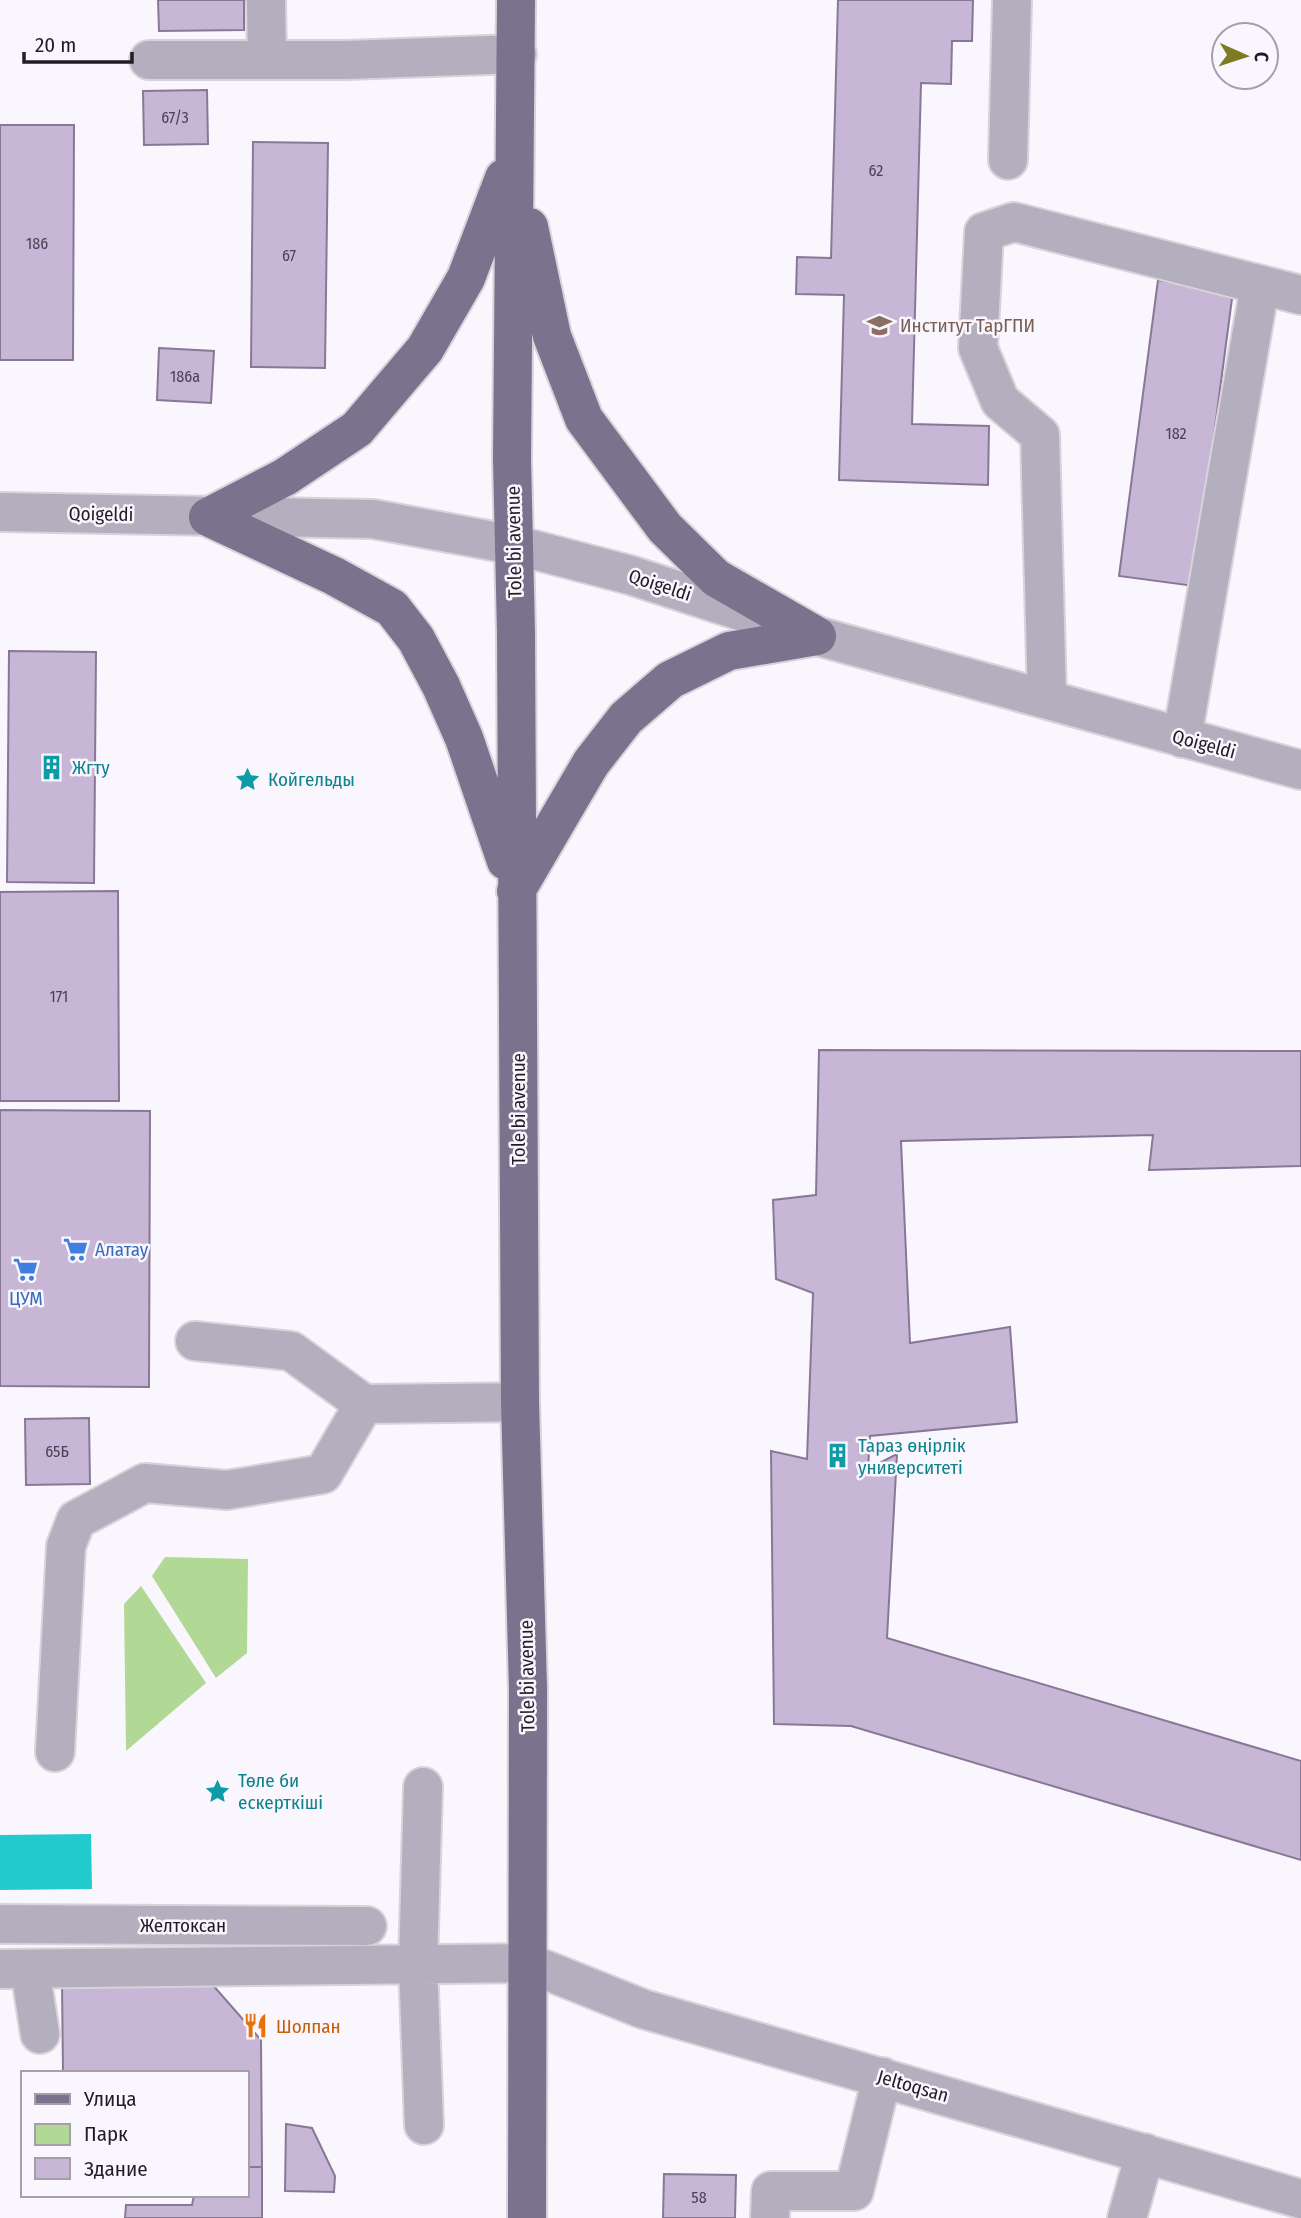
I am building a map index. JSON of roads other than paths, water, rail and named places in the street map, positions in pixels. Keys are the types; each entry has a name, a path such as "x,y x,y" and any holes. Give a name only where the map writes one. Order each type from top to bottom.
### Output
{"main road":[{"name":"Tole bi avenue","path":"516,0 512,459 515,545 520,1402 528,1689 527,2218"},
{"path":"208,517 285,477 357,429 417,359 466,278 514,153"},
{"path":"514,153 552,335 584,419 665,528 716,578 817,636"},
{"path":"208,517 334,576 392,608 416,639 464,738 516,891"},
{"path":"516,891 592,763 626,718 670,680 729,651 817,636"}],"street":[{"path":"266,0 267,60"},
{"path":"1008,160 1012,0"},
{"path":"149,60 346,60 517,54"},
{"path":"1047,699 1040,435 1000,401 978,348 985,232 1014,222 1301,295"},
{"path":"1182,738 1260,285"},
{"name":"Qoigeldi","path":"0,512 373,519 515,545 630,575 817,636 1301,770"},
{"path":"195,1341 291,1351 365,1404 520,1402"},
{"path":"55,1752 66,1546 76,1520 145,1483 227,1490 323,1474 365,1404"},
{"path":"423,1787 418,1964 424,2125"},
{"name":"Желтоксан","path":"0,1924 367,1926"},
{"path":"40,2034 15,1969 528,1963"},
{"name":"Jeltoqsan","path":"528,1963 642,2009 1301,2199"},
{"path":"771,2218 771,2191 850,2204 882,2077"},
{"path":"1128,2218 1145,2153"}],"water":[{"path":"91,1834 92,1889 0,1890 0,1835"}],"place":[{"name":"Институт ТарГПИ","path":"880,325"},
{"name":"Жгту","path":"52,767"},
{"name":"Койгельды","path":"248,779"},
{"name":"Алатау","path":"75,1249"},
{"name":"ЦУМ","path":"26,1270"},
{"name":"Тараз өңірлік университеті","path":"838,1456"},
{"name":"Төле би ескерткіші","path":"218,1791"},
{"name":"Шолпан","path":"256,2026"}]}
